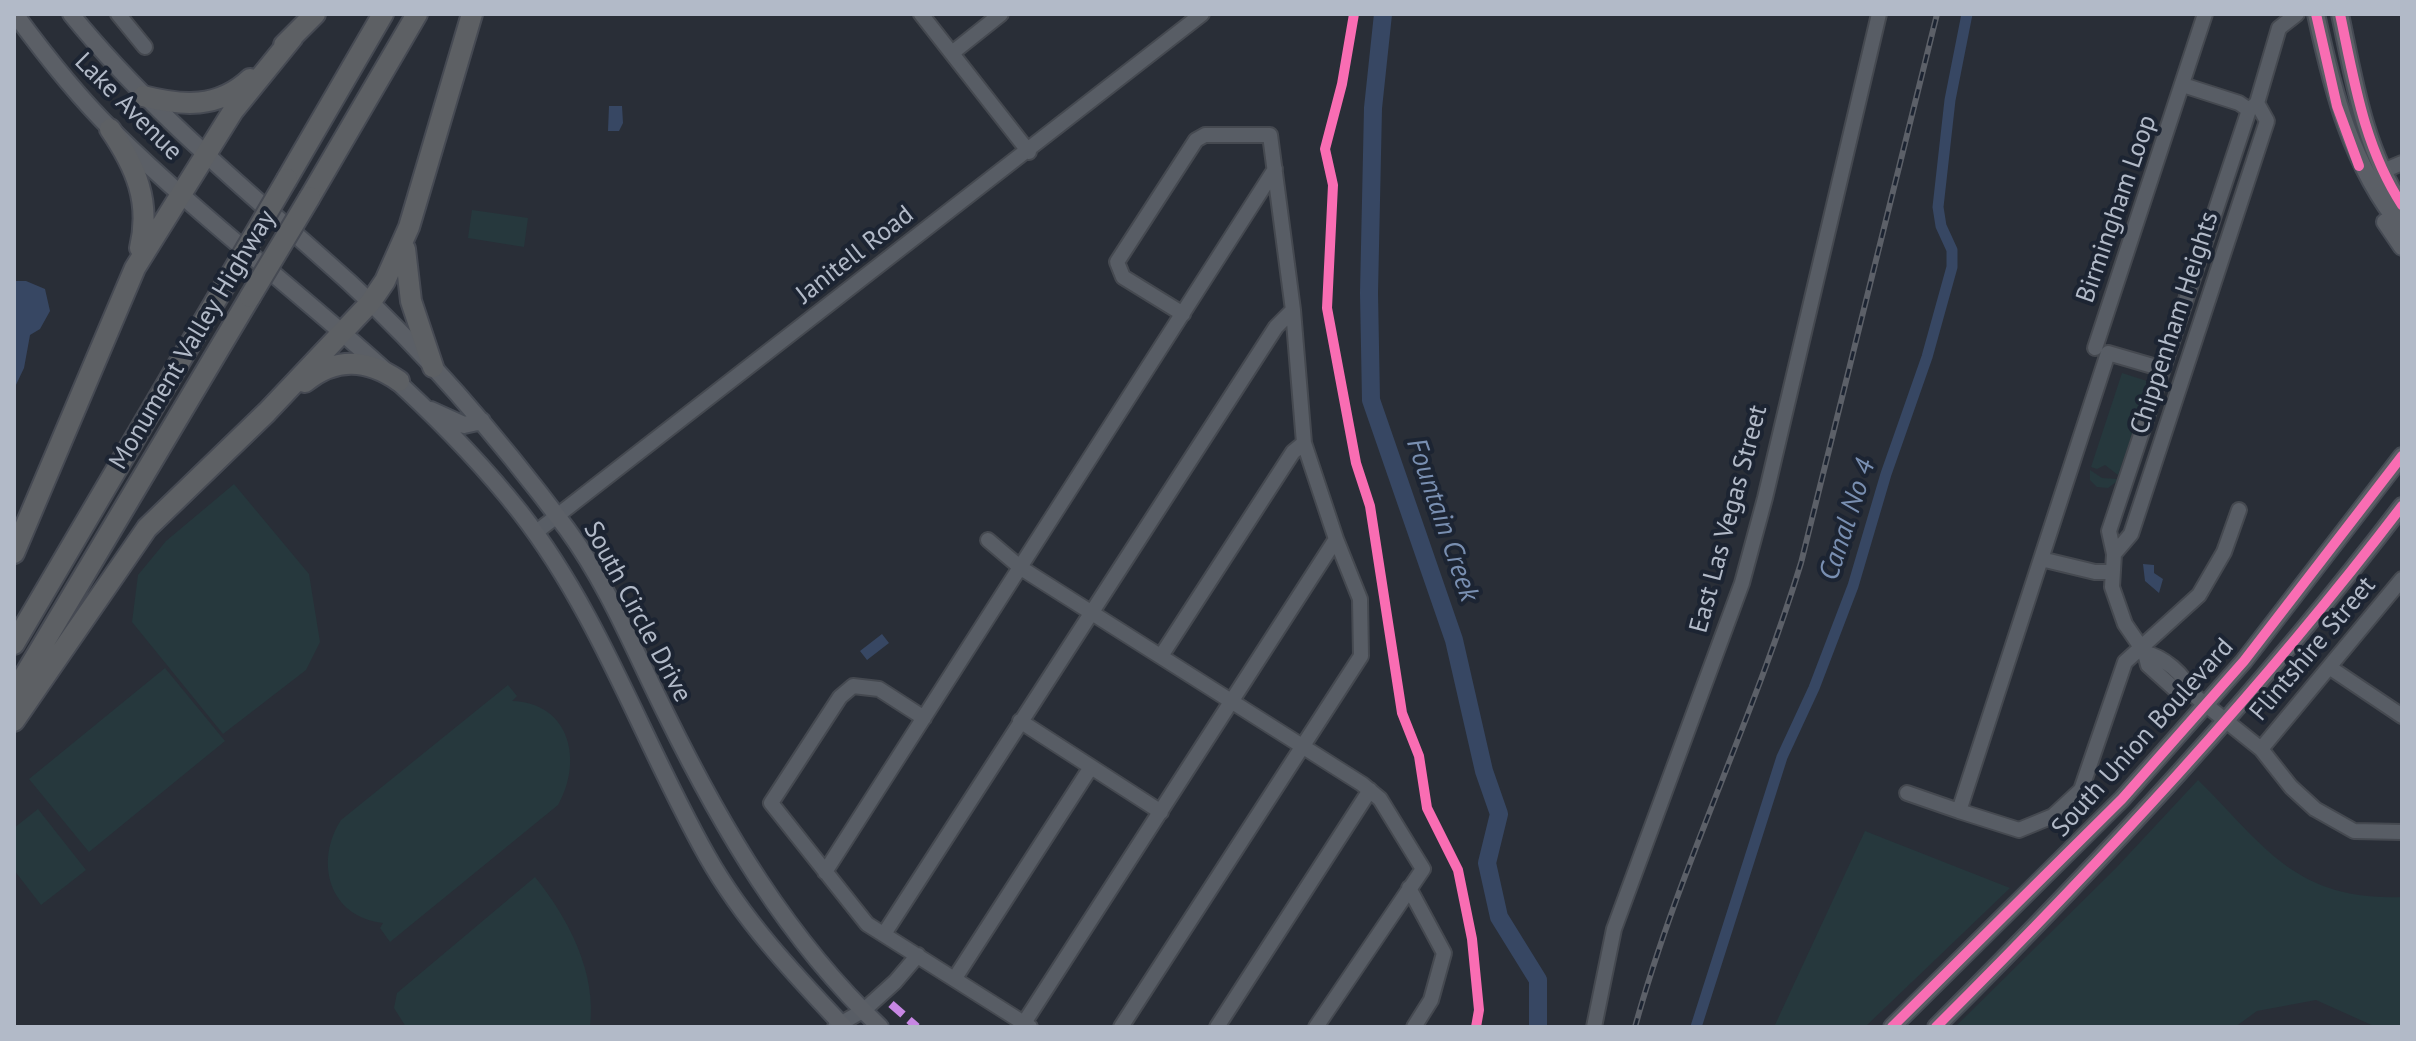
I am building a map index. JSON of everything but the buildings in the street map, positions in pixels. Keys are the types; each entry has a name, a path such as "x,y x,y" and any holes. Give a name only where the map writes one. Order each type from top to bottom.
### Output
{"highway":[{"path":"143,96 190,104 219,99 245,83 315,14"},
{"name":"Monument Valley Highway","path":"14,644 383,14"},
{"name":"Monument Valley Highway","path":"14,693 417,14"},
{"path":"14,721 147,528 267,412 370,303 397,261 472,14"},
{"path":"14,553 135,268 233,111 293,37"},
{"path":"110,129 129,156 145,205 145,228 135,268"},
{"path":"405,237 405,267 411,301 433,367"},
{"path":"267,412 309,378 343,364 372,365 399,381"}],"main road":[{"name":"Lake Avenue","path":"15,14 51,63 110,129 181,193"},
{"name":"Lake Avenue","path":"71,14 143,96 205,154"},
{"path":"2316,14 2337,106 2359,166 2385,222 2402,247"},
{"path":"2340,14 2362,118 2383,171 2402,205"},
{"name":"South Circle Drive","path":"205,154 370,303 433,367 482,421 557,516 596,575 725,830 786,918 880,1027"},
{"path":"2359,166 2402,228"},
{"name":"South Circle Drive","path":"181,193 399,381 535,533 604,649 709,860 773,949 843,1026"},
{"path":"426,409 440,412 464,425 482,421"},
{"name":"South Union Boulevard","path":"1892,1027 2122,799 2244,661 2402,456"},
{"name":"South Union Boulevard","path":"1936,1027 2082,879 2225,721 2323,609 2402,506"}],"street":[{"path":"118,14 145,47"},
{"path":"921,14 1029,152"},
{"path":"952,53 1001,14"},
{"name":"Janitell Road","path":"535,533 1029,152 1202,14"},
{"name":"East Las Vegas Street","path":"1594,1027 1611,941 1629,882 1742,583 1765,498 1879,14"},
{"name":"Birmingham Loop","path":"2095,348 2205,14"},
{"name":"Chippenham Heights","path":"2297,14 2279,28 2163,369 2109,531 2114,554 2110,572 2125,624 2143,650 2148,665 2179,693 2190,692 2261,749 2291,787 2315,809 2354,831 2402,832"},
{"path":"2183,85 2253,107"},
{"name":"Chippenham Heights","path":"2114,554 2131,534 2267,121 2253,107"},
{"path":"1121,1027 1361,656 1363,645 1360,599 1304,443 1293,310 1270,135 1200,137 1117,262 1123,277 1183,314"},
{"path":"2383,171 2402,163"},
{"path":"825,872 1275,169"},
{"path":"884,934 1276,327 1293,310"},
{"path":"1959,811 2108,353 2163,369"},
{"path":"1161,656 1293,452 1304,443"},
{"path":"1907,793 2019,830 2053,816 2081,790 2125,662 2143,650 2199,595 2224,552 2239,510"},
{"path":"924,718 879,689 853,686 840,697 771,803 861,917 1027,1025 1336,539"},
{"path":"988,540 1021,568 1370,790 1423,869 1316,1027"},
{"path":"2041,559 2095,572 2110,572"},
{"name":"Flintshire Street","path":"2261,749 2402,579"},
{"path":"2329,667 2402,716"},
{"path":"1020,721 1161,812"},
{"path":"955,978 1091,767"},
{"path":"1217,1027 1370,790"},
{"path":"1409,888 1444,953 1431,1000 1414,1027"},
{"path":"843,1026 895,982 918,955"}],"shaded area":[{"path":"472,210 528,218 524,247 468,238"},
{"path":"2122,373 2147,381 2149,386 2118,475 2105,465 2097,469 2091,467"},
{"path":"2090,470 2102,478 2117,479 2116,482 2108,488 2097,487 2090,480"},
{"path":"234,484 309,574 320,642 306,670 223,734 132,622 138,575 166,541"},
{"path":"165,668 225,741 89,852 29,779"},
{"path":"508,685 517,696 512,701 532,704 548,712 559,723 570,754 566,788 558,805 390,942 380,928 383,923 365,919 339,899 328,869 333,836 341,820"},
{"path":"2198,780 2264,847 2308,879 2334,890 2365,896 2402,897 2402,1027 2376,1027 2316,1000 2257,1011 2235,1027 1955,1027 2116,868"},
{"path":"38,809 86,870 41,905 14,870 14,828"},
{"path":"1865,831 2010,888 1865,1027 1774,1027"},
{"path":"535,877 578,947 589,986 590,1027 406,1027 394,1008 397,993"}],"water":[{"path":"609,106 622,106 623,123 619,131 608,131"},
{"path":"14,281 26,281 45,289 50,311 40,329 30,335 24,368 14,389"},
{"path":"2143,564 2154,565 2154,573 2163,579 2159,593 2145,581"},
{"path":"882,634 889,643 867,660 860,651"}],"waterway":[{"name":"Fountain Creek","path":"1383,14 1373,108 1369,293 1371,400 1454,640 1484,771 1499,814 1487,863 1499,917 1538,980 1538,1027"},
{"name":"Canal No 4","path":"1696,1027 1782,757 1814,688 1853,586 1886,474 1927,357 1952,267 1952,250 1941,226 1938,207 1950,100 1967,14"}],"railway":[{"path":"1635,1027 1673,910 1761,679 1801,563 1937,14"}],"marked path":[{"path":"891,1004 917,1027"}],"cycle path":[{"path":"1354,14 1342,84 1325,149 1333,185 1327,308 1356,463 1370,506 1402,713 1419,756 1427,808 1458,870 1472,939 1479,1010 1476,1027"},
{"path":"2316,14 2337,106 2359,166"},
{"path":"2340,14 2369,136 2402,205"},
{"path":"1892,1027 2122,799 2244,661 2402,456"},
{"path":"1936,1027 2059,902 2178,774 2293,642 2402,506"}]}
